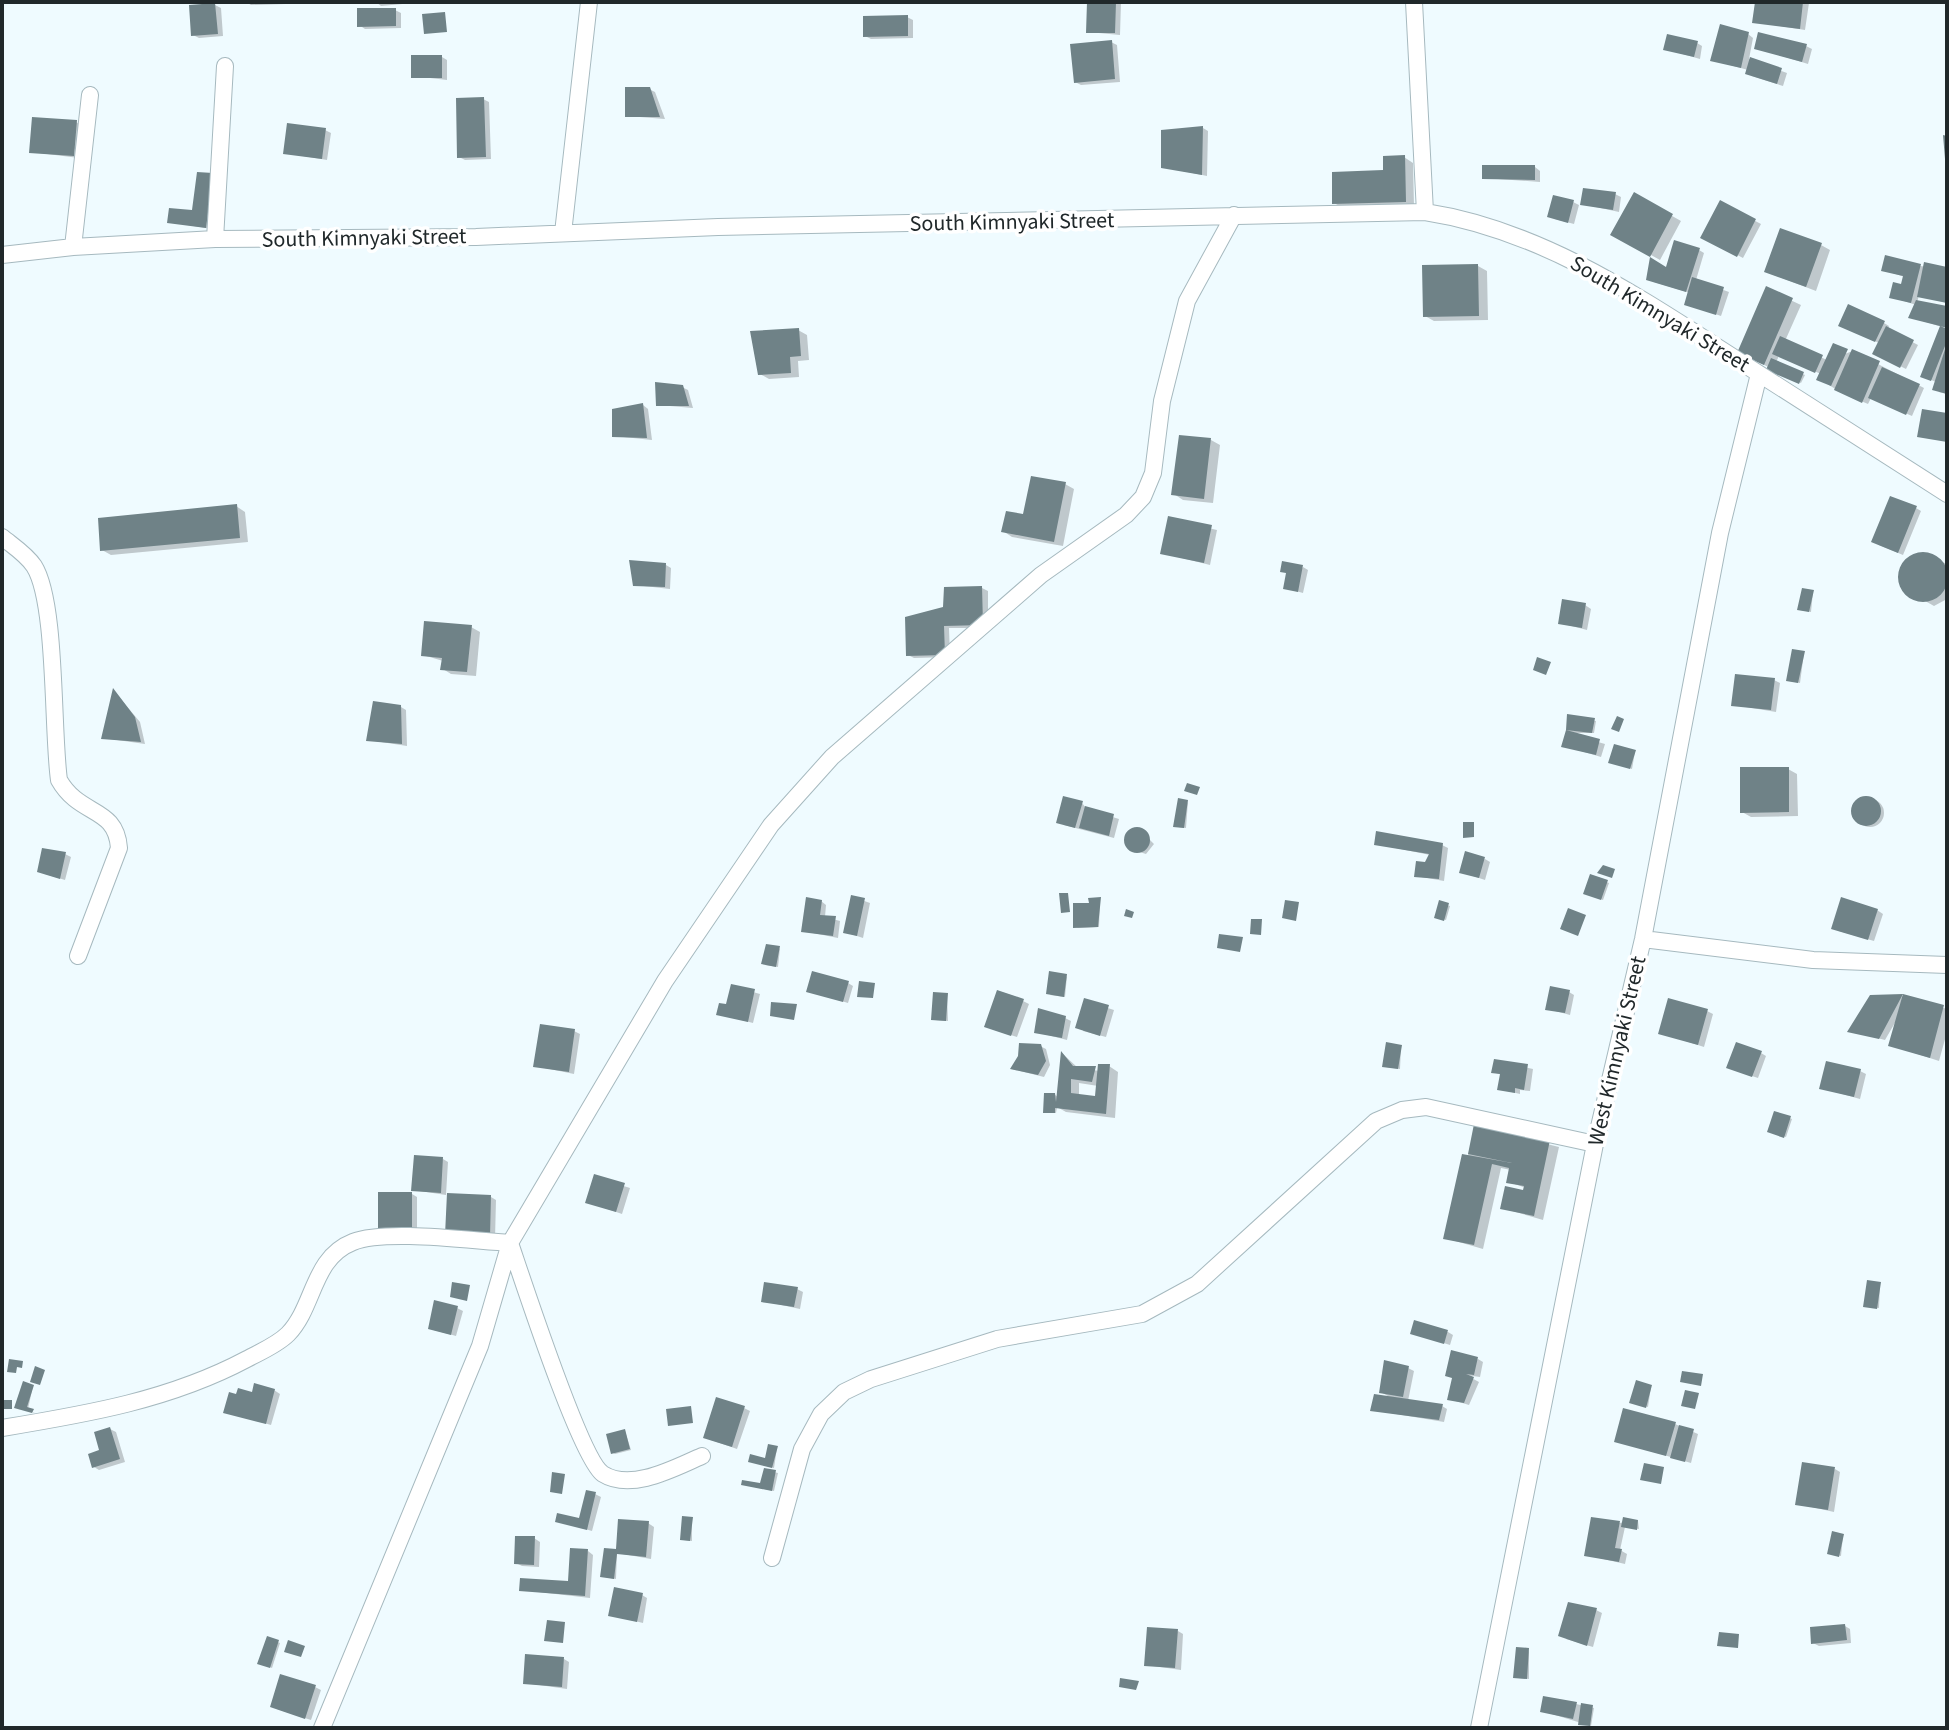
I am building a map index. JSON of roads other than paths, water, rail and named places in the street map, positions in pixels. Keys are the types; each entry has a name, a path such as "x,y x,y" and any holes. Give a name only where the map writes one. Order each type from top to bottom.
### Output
{"street":[{"path":"563,233 589,2"},
{"path":"1414,2 1425,212"},
{"path":"215,239 225,66"},
{"path":"73,247 90,95"},
{"name":"South Kimnyaki Street","path":"2,255 73,247 215,239 1179,220 1234,215 1425,212 1466,218 1519,235 1578,263 1947,494"},
{"path":"322,1728 480,1346 510,1243 665,981 771,825 878,714 974,637 1041,575 1126,515 1143,497 1153,473 1162,401 1187,301 1234,215"},
{"name":"West Kimnyaki Street","path":"1479,1728 1595,1144 1643,939 1720,533 1759,374"},
{"path":"2,537 26,557 41,579 59,780 68,797 113,824 118,835 119,848 78,956"},
{"path":"1643,939 1813,960 1947,965"},
{"path":"772,1558 802,1449 821,1414 844,1392 871,1379 997,1339 1142,1314 1173,1299 1197,1284 1376,1121 1402,1110 1426,1107 1595,1144"},
{"path":"2,1428 141,1402 255,1355 286,1335 296,1324 324,1265 337,1250 354,1241 378,1237 510,1243"},
{"path":"510,1243 545,1344 582,1438 599,1470 613,1478 632,1480 656,1475 702,1456"}]}
